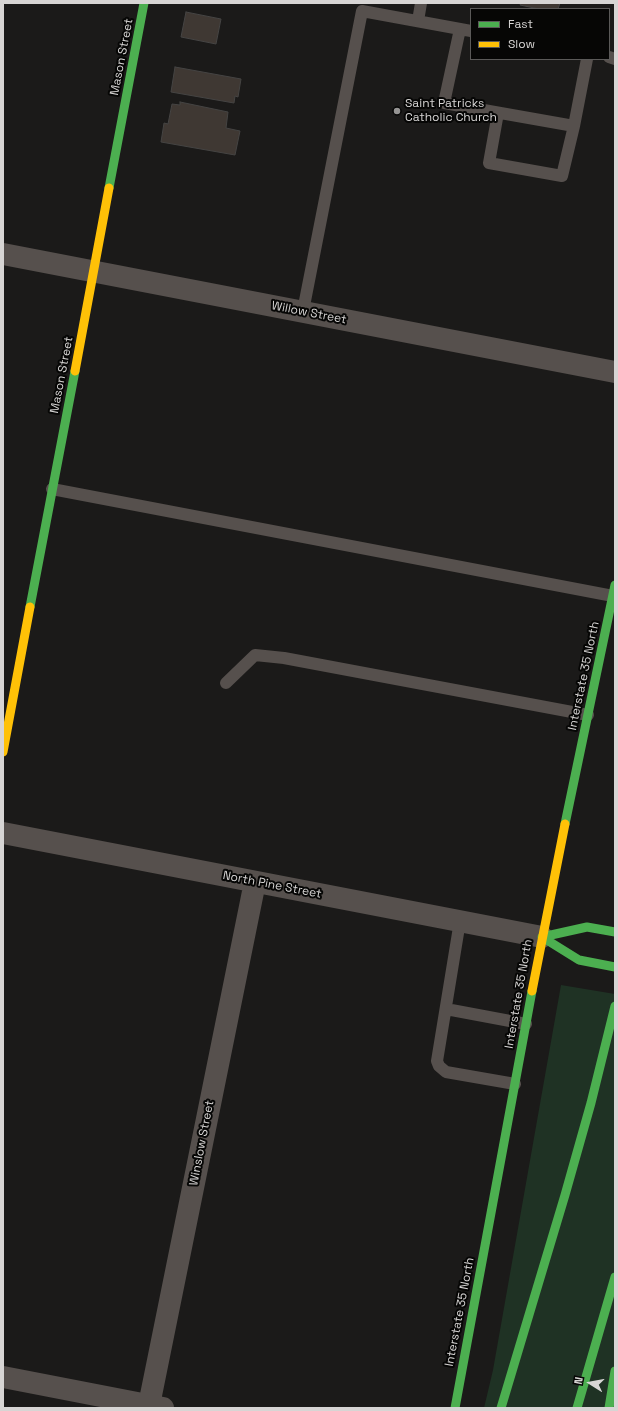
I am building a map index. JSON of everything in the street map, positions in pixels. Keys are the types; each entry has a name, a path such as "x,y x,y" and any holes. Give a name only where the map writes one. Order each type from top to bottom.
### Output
{"main road":[{"name":"Mason Street","path":"3,752 144,3"},
{"name":"Interstate 35 North","path":"455,1408 542,936 614,590"},
{"name":"North Pine Street","path":"542,936 587,927 615,932"},
{"name":"North Pine Street","path":"542,936 580,960 615,967"},
{"path":"501,1408 565,1195 591,1103 615,1006"},
{"path":"577,1408 615,1277"},
{"path":"609,1408 615,1371"}],"street":[{"name":"Willow Street","path":"3,254 615,372"},
{"name":"North Pine Street","path":"3,833 542,936"},
{"name":"Winslow Street","path":"156,1406 255,882"},
{"path":"3,1377 113,1403 156,1406"}],"lane":[{"path":"418,21 421,3"},
{"path":"303,311 361,7 418,21 466,30 444,103 574,126"},
{"path":"498,113 489,163 562,176 574,126 587,60"},
{"path":"52,489 614,590"},
{"path":"226,683 255,655 284,658 588,714"},
{"path":"460,921 437,1061 439,1066 446,1072 515,1084"},
{"path":"446,1009 526,1024"}],"green space":[{"path":"561,985 615,994 615,1408 484,1408 493,1370"}],"building":[{"path":"521,3 560,3 558,8 534,8 520,5"},
{"path":"186,12 221,19 216,44 181,37"},
{"path":"175,67 241,79 238,97 235,96 234,103 171,92"},
{"path":"180,102 228,112 226,128 240,131 235,155 161,142 164,123 168,124 172,104 180,105"}],"traffic: fast":[{"path":"109,188 144,3"},
{"path":"30,607 75,371"},
{"path":"565,824 615,585"},
{"path":"542,937 587,927 615,932"},
{"path":"542,937 579,960 615,967"},
{"path":"455,1408 532,991"},
{"path":"501,1408 565,1195 591,1103 615,1006"},
{"path":"577,1408 615,1277"},
{"path":"609,1408 615,1371"}],"traffic: slow":[{"path":"75,371 109,188"},
{"path":"3,752 30,607"},
{"path":"532,991 565,824"}],"place":[{"name":"Saint Patricks Catholic Church","path":"397,111"}]}
